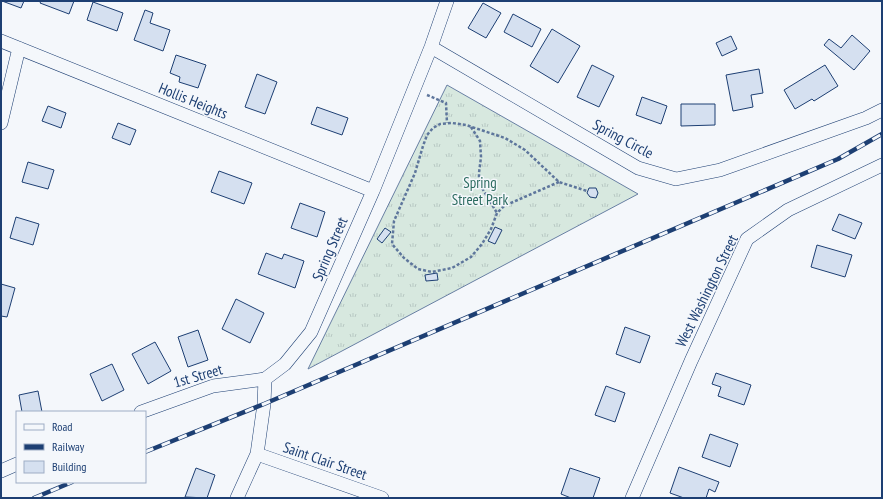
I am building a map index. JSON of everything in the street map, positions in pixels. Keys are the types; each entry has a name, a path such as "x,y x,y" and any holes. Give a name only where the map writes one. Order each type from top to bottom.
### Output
{"street":[{"name":"Spring Street","path":"265,379 285,364 311,332 373,191 431,47 447,1"},
{"name":"Hollis Heights","path":"1,41 373,191"},
{"name":"Spring Circle","path":"431,47 638,168 676,179 720,170 866,118 882,110"},
{"path":"1,123 18,48"},
{"name":"West Washington Street","path":"632,498 691,362 747,239 788,210 882,165"},
{"path":"238,498 257,454 264,404 265,379"},
{"name":"1st Street","path":"143,411 213,386 265,379"},
{"name":"Saint Clair Street","path":"257,454 382,498"},
{"path":"1,471 16,464"}],"path":[{"path":"413,90 446,103 446,123"},
{"path":"559,182 507,205 497,213 491,229 482,244 471,257 452,268 432,272 418,269 404,258 392,244 394,221 415,172 427,135 433,128 440,124 452,123 470,126 505,138 525,150 559,182 587,191"},
{"path":"470,126 480,141 481,157 479,183 497,213"}],"green space":[{"name":"Spring Street Park","path":"447,85 638,194 308,369"}],"building":[{"path":"2,1 24,1 21,8"},
{"path":"41,1 74,1 69,14 40,3"},
{"path":"93,2 123,13 117,31 87,20"},
{"path":"483,3 501,13 486,38 468,28"},
{"path":"145,10 153,13 150,23 170,30 163,51 134,40"},
{"path":"513,14 541,29 532,47 504,32"},
{"path":"552,29 580,46 558,83 530,66"},
{"path":"852,35 870,51 854,70 824,45 829,39 841,48"},
{"path":"731,36 737,49 722,56 716,43"},
{"path":"176,55 206,65 198,88 179,82 180,77 170,73"},
{"path":"592,65 614,76 599,107 577,97"},
{"path":"825,65 838,86 814,101 812,99 795,109 784,90"},
{"path":"759,69 763,93 751,95 753,107 733,111 726,75"},
{"path":"257,74 277,82 265,114 245,107"},
{"path":"642,97 667,106 661,124 636,115"},
{"path":"681,104 715,104 715,125 681,126"},
{"path":"48,106 66,113 61,128 42,121"},
{"path":"317,107 348,118 342,135 311,124"},
{"path":"118,123 136,130 130,145 112,138"},
{"path":"28,162 54,170 48,189 22,182"},
{"path":"219,171 252,183 244,204 211,192"},
{"path":"589,188 596,188 598,193 596,198 590,197 587,193"},
{"path":"300,203 325,212 317,237 291,228"},
{"path":"839,214 862,223 855,239 832,230"},
{"path":"16,217 39,224 33,245 10,238"},
{"path":"495,227 502,230 495,244 488,241"},
{"path":"385,228 391,232 382,243 377,239"},
{"path":"817,245 852,255 845,277 811,267"},
{"path":"266,253 282,259 284,254 304,261 295,288 258,274"},
{"path":"437,273 438,280 426,281 425,275"},
{"path":"1,284 15,288 7,317 1,316"},
{"path":"236,299 264,313 250,343 222,329"},
{"path":"625,327 650,336 640,363 616,354"},
{"path":"198,330 208,360 188,367 178,337"},
{"path":"155,342 171,371 148,384 132,354"},
{"path":"112,364 124,390 102,401 90,374"},
{"path":"716,373 751,385 744,405 718,396 721,387 712,384"},
{"path":"606,386 625,393 615,422 595,415"},
{"path":"38,391 42,411 22,411 19,395"},
{"path":"710,434 738,444 730,467 702,457"},
{"path":"679,467 719,482 715,492 709,489 706,498 684,498 670,493"},
{"path":"196,468 215,475 207,498 185,497"},
{"path":"570,468 600,478 593,498 571,498 561,494"}],"railway":[{"path":"146,452 264,404 838,159 882,134"},
{"path":"34,498 70,483"}]}
